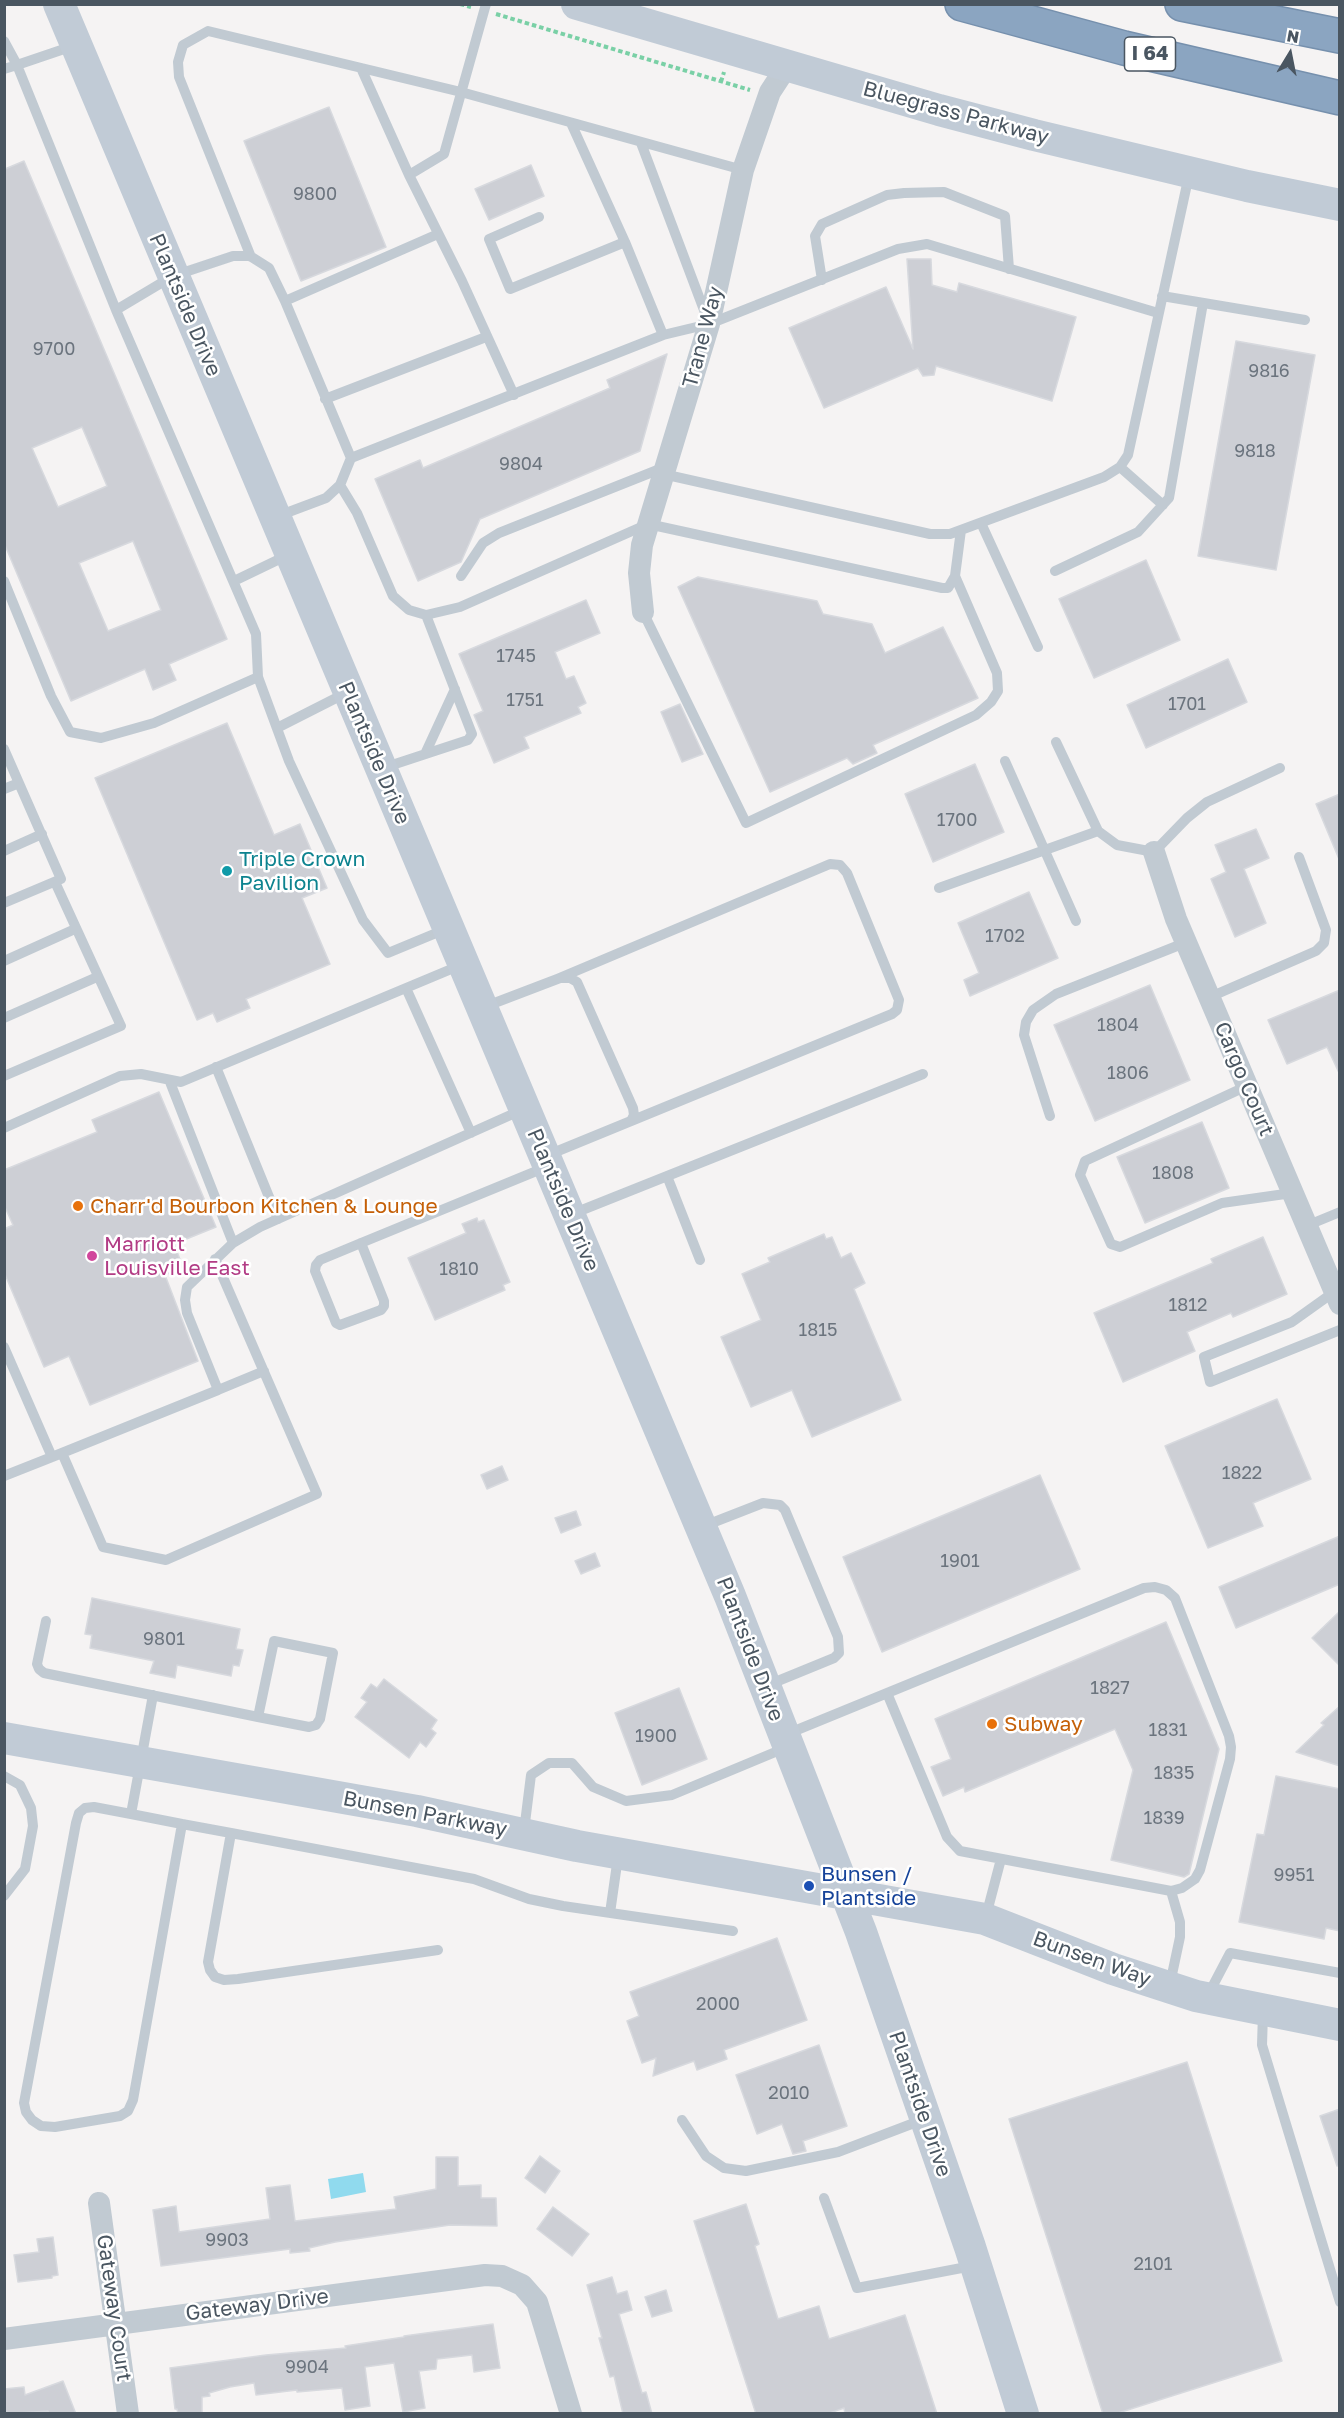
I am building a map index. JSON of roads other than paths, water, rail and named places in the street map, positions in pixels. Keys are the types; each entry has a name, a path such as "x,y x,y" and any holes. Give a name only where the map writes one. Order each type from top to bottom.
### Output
{"highway":[{"name":"I 64","path":"962,4 1124,48 1340,98"},
{"path":"1182,4 1340,36"}],"street":[{"name":"Bluegrass Parkway","path":"577,4 949,112 1189,172 1340,205"},
{"name":"Plantside Drive","path":"71,21 173,276 701,1527 765,1686 861,1932 976,2265 1023,2414"},
{"name":"Trane Way","path":"643,612 639,573 642,545 709,324 743,170 770,92 787,66"},
{"name":"Cargo Court","path":"1154,852 1186,942 1337,1298"},
{"name":"Bunsen Parkway","path":"4,1738 417,1812 618,1853 845,1895"},
{"name":"Bunsen Way","path":"845,1895 985,1919 1113,1969 1206,1998 1340,2025"},
{"name":"Gateway Court","path":"99,2203 128,2414"},
{"name":"Gateway Drive","path":"4,2339 484,2275 509,2278 522,2285 537,2302 571,2414"}],"lane":[{"path":"409,175 444,154 486,4"},
{"path":"9,69 71,21"},
{"path":"251,257 179,77 178,62 183,45 208,31 461,92 743,170"},
{"path":"4,41 9,69 256,634 258,677 289,761 363,920 388,953 448,928"},
{"path":"361,68 514,396"},
{"path":"571,123 625,242 663,335"},
{"path":"641,143 709,324"},
{"path":"461,576 483,543 499,533 665,470 930,534 950,534 1104,477 1120,467 1128,455 1189,172"},
{"path":"822,280 815,236 822,224 887,195 904,192 944,192 1005,216 1009,268"},
{"path":"539,217 489,238 510,289 625,242"},
{"path":"285,301 438,234"},
{"path":"351,458 514,396 663,335 709,324 898,249 927,244 1158,313"},
{"path":"116,310 173,276 233,255 251,257 269,268 351,458 340,485 326,498 275,517"},
{"path":"1162,296 1305,320"},
{"path":"1055,571 1138,532 1168,498 1203,303"},
{"path":"325,399 486,337"},
{"path":"1120,467 1163,505"},
{"path":"340,485 357,513 393,596 409,610 426,615 460,608 648,524 948,588 956,576 961,530"},
{"path":"981,523 1038,647"},
{"path":"234,581 290,554"},
{"path":"643,612 747,823 975,715 991,702 998,691 997,673 956,576"},
{"path":"4,581 51,696 70,732 101,738 154,723 258,677"},
{"path":"381,768 468,740 472,734 426,615"},
{"path":"425,754 455,689"},
{"path":"277,728 349,691"},
{"path":"1056,742 1098,831 1117,845 1154,852 1186,818 1207,802 1280,768"},
{"path":"4,749 62,879 4,903"},
{"path":"1005,761 1076,921"},
{"path":"4,789 19,783"},
{"path":"939,888 1098,831"},
{"path":"4,851 42,834"},
{"path":"1210,997 1316,951 1324,943 1326,930 1299,857"},
{"path":"361,1243 384,1306 381,1310 340,1325 336,1323 315,1271 315,1265 320,1260 547,1161 631,1121 892,1014 897,1010 899,1000 847,873 840,865 830,864 557,979 482,1008"},
{"path":"4,1076 121,1026 55,882"},
{"path":"4,961 75,929"},
{"path":"1050,1116 1024,1035 1026,1022 1033,1010 1056,994 1186,942"},
{"path":"4,1128 120,1076 141,1074 171,1082 181,1082 464,964"},
{"path":"4,1018 98,977"},
{"path":"557,979 570,978 577,982 633,1108 634,1115 631,1121"},
{"path":"406,988 471,1133"},
{"path":"216,1068 278,1219"},
{"path":"569,1215 923,1074"},
{"path":"171,1082 233,1243"},
{"path":"1247,1086 1085,1161 1080,1176 1111,1244 1120,1247 1222,1203 1292,1193"},
{"path":"218,1390 191,1323 185,1300 187,1287 215,1259 233,1243 278,1219 525,1109"},
{"path":"667,1176 700,1260"},
{"path":"1306,1226 1340,1212"},
{"path":"4,1347 103,1547 166,1560 317,1494 215,1259"},
{"path":"1337,1298 1292,1322 1204,1357 1210,1382 1340,1330"},
{"path":"4,1476 264,1371"},
{"path":"701,1527 764,1503 780,1505 785,1510 838,1638 839,1653 834,1658 765,1686"},
{"path":"523,1833 531,1775 549,1763 572,1762 593,1787 626,1802 672,1796 887,1693 1144,1588 1155,1587 1166,1590 1175,1598 1229,1736 1231,1747 1230,1759 1200,1870 1195,1879 1171,1892 960,1851 947,1837 887,1693"},
{"path":"46,1621 37,1664 39,1670 44,1673 258,1717 309,1727 316,1725 320,1719 333,1653 274,1641 258,1717"},
{"path":"131,1814 153,1695"},
{"path":"4,1776 20,1785 23,1790 31,1808 33,1826 26,1869 4,1896"},
{"path":"182,1824 133,2100 128,2111 120,2116 55,2127 41,2126 26,2112 24,2103 76,1823 79,1813 85,1808 94,1807 474,1879 529,1899 733,1931"},
{"path":"231,1833 208,1962 215,1977 224,1980 238,1979 438,1950"},
{"path":"610,1913 618,1853"},
{"path":"985,1919 1001,1859"},
{"path":"1170,1987 1180,1930 1171,1892"},
{"path":"1206,1998 1230,1953 1340,1973"},
{"path":"1263,2010 1262,2045 1340,2302"},
{"path":"682,2120 706,2156 724,2168 746,2171 838,2152 925,2119"},
{"path":"824,2198 857,2288 976,2265"}],"water":[{"path":"363,2173 366,2192 331,2199 328,2179"}],"place":[{"name":"Triple Crown Pavilion","path":"227,871"},
{"name":"Charr'd Bourbon Kitchen & Lounge","path":"78,1206"},
{"name":"Marriott Louisville East","path":"92,1256"},
{"name":"Subway","path":"992,1724"},
{"name":"Bunsen / Plantside","path":"809,1886"}]}
